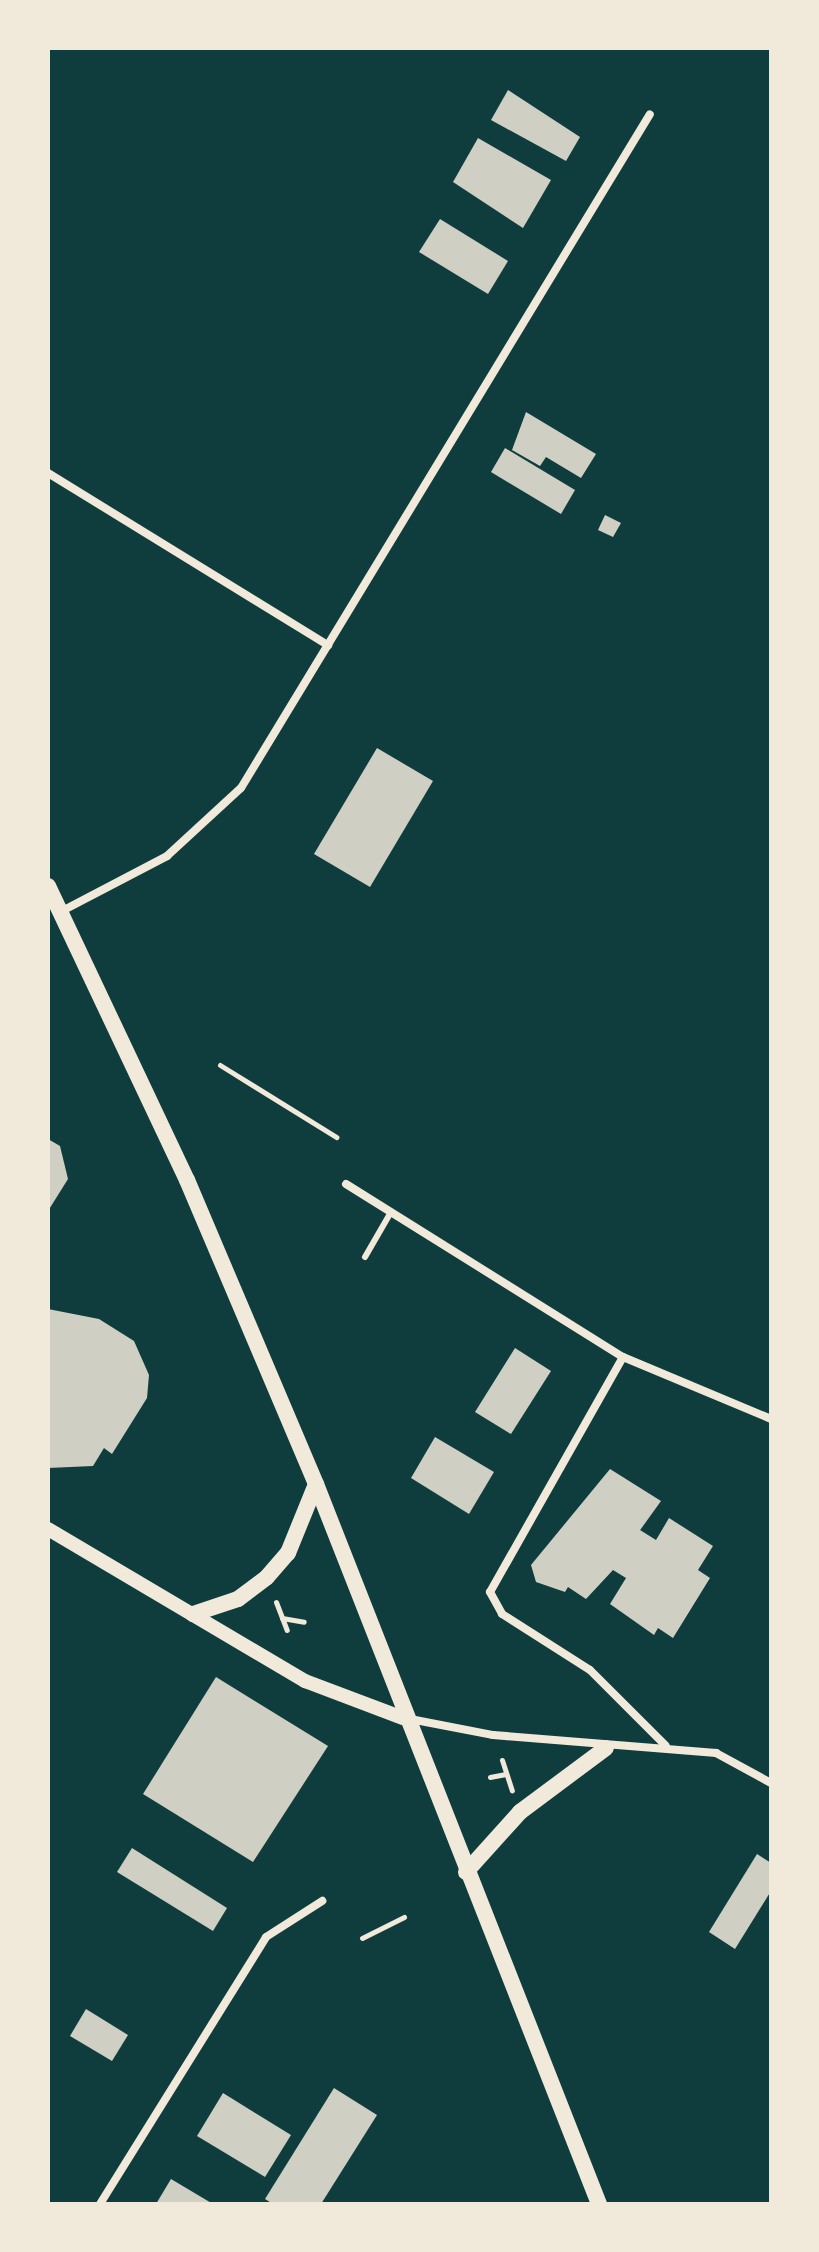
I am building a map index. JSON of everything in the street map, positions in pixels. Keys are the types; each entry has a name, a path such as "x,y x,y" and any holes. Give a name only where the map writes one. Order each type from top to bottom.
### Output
{"main road":[{"path":"48,886 62,911 316,1484 403,1718 599,2204"},
{"path":"193,1614 238,1599 267,1577 288,1553 316,1484"},
{"path":"466,1872 520,1812 606,1748"}],"street":[{"path":"62,911 167,856 207,825 260,760 650,114"},
{"path":"48,473 328,645"},
{"path":"346,1184 623,1357 771,1419"},
{"path":"623,1357 490,1592 502,1614 590,1670 666,1746"},
{"path":"48,1529 305,1681 403,1718 606,1748 666,1746 716,1753 771,1783"},
{"path":"100,2204 266,1937 322,1901"}],"lane":[{"path":"365,1257 391,1212"}],"path":[{"path":"220,1065 336,1137"},
{"path":"274,1598 287,1630"},
{"path":"282,1618 304,1622"},
{"path":"502,1760 515,1798"},
{"path":"490,1777 506,1774"},
{"path":"362,1938 404,1917"}],"building":[{"path":"508,90 580,137 566,161 491,120"},
{"path":"478,138 551,180 523,228 453,182"},
{"path":"440,219 508,261 488,294 419,252"},
{"path":"526,412 596,454 581,478 546,457 540,466 512,450"},
{"path":"505,448 575,490 561,514 491,472"},
{"path":"605,515 621,523 613,537 598,530"},
{"path":"377,748 433,781 370,887 314,854"},
{"path":"48,1139 60,1146 68,1179 48,1211"},
{"path":"48,1309 99,1319 134,1341 149,1375 147,1398 112,1454 104,1448 93,1466 48,1468"},
{"path":"515,1348 551,1371 511,1434 475,1412"},
{"path":"435,1437 494,1472 469,1514 411,1478"},
{"path":"610,1469 661,1501 640,1530 656,1540 669,1518 713,1546 698,1570 710,1578 673,1638 658,1628 654,1635 610,1604 626,1578 613,1570 586,1599 568,1587 565,1592 536,1582 531,1565"},
{"path":"216,1677 328,1746 253,1862 143,1794"},
{"path":"132,1848 227,1908 213,1931 117,1872"},
{"path":"757,1854 771,1863 771,1891 735,1949 709,1932"},
{"path":"86,2009 128,2035 112,2061 70,2036"},
{"path":"334,2088 377,2115 321,2204 273,2204 265,2199"},
{"path":"223,2093 291,2135 265,2177 197,2136"},
{"path":"171,2179 213,2204 156,2204"}]}
